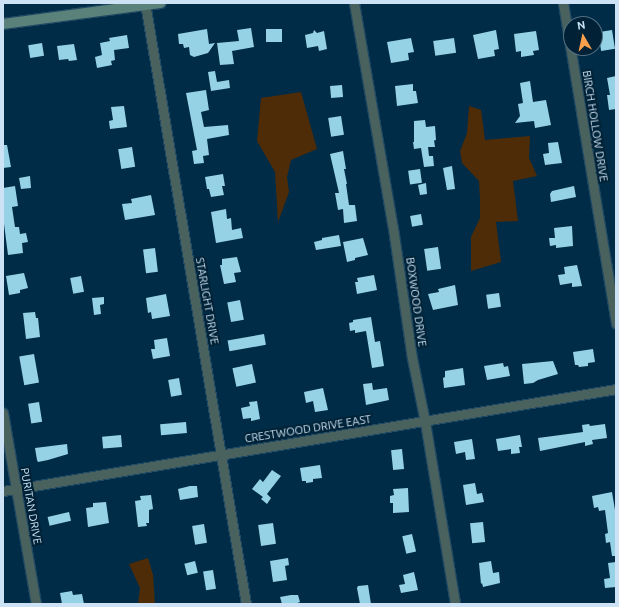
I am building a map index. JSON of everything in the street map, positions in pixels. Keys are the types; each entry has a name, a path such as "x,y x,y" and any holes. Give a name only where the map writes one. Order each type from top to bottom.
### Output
{"main road":[{"path":"3,24 161,3"}],"street":[{"name":"BOXWOOD DRIVE","path":"354,3 394,235 412,358 425,422 455,604"},
{"name":"BIRCH HOLLOW DRIVE","path":"563,3 616,324"},
{"name":"STARLIGHT DRIVE","path":"145,4 246,604"},
{"name":"CRESTWOOD DRIVE EAST","path":"3,491 425,422 616,389"},
{"name":"PURITAN DRIVE","path":"3,412 15,489 36,604"}],"shaded area":[{"path":"301,92 317,149 291,160 287,177 289,192 278,222 275,172 257,141 261,98"},
{"path":"469,106 481,110 485,140 530,136 529,158 537,176 513,181 518,221 496,222 501,262 471,271 471,237 480,218 480,199 479,181 462,163 460,151 467,133"},
{"path":"148,558 153,575 155,604 138,604 140,588 129,564"}],"building":[{"path":"251,28 254,47 232,51 234,64 220,65 217,43 239,41 237,30"},
{"path":"207,29 209,44 215,43 208,53 194,57 190,55 189,47 184,48 183,44 179,44 178,34"},
{"path":"266,29 282,29 282,42 266,42"},
{"path":"314,30 317,33 324,31 327,49 319,51 318,46 307,48 305,35 313,33"},
{"path":"496,30 499,49 494,50 495,56 478,59 473,35"},
{"path":"612,30 615,49 603,51 603,31"},
{"path":"536,31 539,50 533,51 534,55 521,57 521,51 516,52 514,34"},
{"path":"127,35 129,48 114,50 115,60 111,61 112,65 97,68 95,57 102,55 100,43 110,41 109,38"},
{"path":"411,38 414,52 408,53 409,60 391,63 387,42"},
{"path":"454,38 456,53 435,56 433,41"},
{"path":"42,43 44,56 30,58 28,45"},
{"path":"74,44 77,60 59,60 57,46"},
{"path":"215,71 217,82 229,80 230,88 211,91 208,72"},
{"path":"616,76 616,109 609,110 607,95 610,95 607,78"},
{"path":"530,81 533,102 546,100 551,125 535,128 534,121 515,123 520,116 518,104 523,103 520,83"},
{"path":"413,84 413,91 416,91 418,103 397,106 395,86"},
{"path":"342,85 343,97 331,98 330,86"},
{"path":"206,90 209,110 201,112 204,127 228,125 229,135 207,139 209,155 203,156 204,163 194,164 192,151 197,150 186,93"},
{"path":"124,106 127,127 110,129 109,121 113,120 111,107"},
{"path":"341,116 344,135 331,137 328,118"},
{"path":"425,120 426,127 435,126 436,140 434,140 435,147 428,147 429,156 433,156 434,166 424,167 421,148 414,149 413,142 414,121"},
{"path":"558,142 562,163 545,165 543,154 549,153 548,143"},
{"path":"3,145 7,145 11,167 3,168"},
{"path":"132,147 135,167 121,169 118,149"},
{"path":"343,151 349,205 355,205 357,221 344,223 343,209 338,210 335,193 339,193 330,154"},
{"path":"452,166 455,189 447,190 443,168"},
{"path":"420,169 422,183 410,185 408,171"},
{"path":"223,174 225,186 222,186 224,195 211,197 209,189 207,189 205,177"},
{"path":"30,176 31,188 21,189 19,178"},
{"path":"426,183 427,194 420,195 418,185"},
{"path":"15,186 18,206 12,207 15,227 19,227 20,234 26,233 28,242 22,243 23,253 8,255 3,216 3,188"},
{"path":"574,186 576,197 551,202 550,194 552,191"},
{"path":"151,195 155,215 125,220 122,204 132,203 131,199"},
{"path":"226,209 227,219 231,218 232,230 241,228 243,238 216,243 211,212"},
{"path":"421,214 423,225 412,227 410,216"},
{"path":"572,226 573,246 556,248 556,245 550,246 549,238 555,238 554,228"},
{"path":"339,235 341,246 316,250 314,242 322,240 322,238"},
{"path":"363,238 368,255 355,258 355,260 347,262 343,242"},
{"path":"438,247 441,269 427,271 424,249"},
{"path":"155,248 158,272 146,273 143,249"},
{"path":"237,257 241,272 234,273 236,282 224,284 220,265 222,265 222,259"},
{"path":"577,265 582,286 572,287 572,283 560,285 558,275 565,274 564,267"},
{"path":"24,273 28,288 20,290 20,293 9,295 6,276"},
{"path":"374,275 377,290 357,294 355,282 358,282 357,278"},
{"path":"81,276 84,292 73,294 70,278"},
{"path":"455,285 458,305 433,310 428,294 439,292 438,289"},
{"path":"499,293 501,307 488,309 486,295"},
{"path":"166,294 170,316 152,319 151,312 148,313 146,298"},
{"path":"104,297 104,304 100,305 101,314 94,315 92,298"},
{"path":"240,300 244,320 231,322 227,302"},
{"path":"35,312 36,318 38,318 40,337 26,339 23,313"},
{"path":"371,317 375,342 380,341 384,366 372,368 366,331 355,333 355,330 350,331 349,323 353,322 353,320"},
{"path":"264,334 266,345 229,351 228,340"},
{"path":"167,338 170,356 153,359 151,349 155,349 154,340"},
{"path":"593,349 595,362 588,363 588,366 579,367 578,365 575,365 573,352"},
{"path":"34,354 39,383 24,385 19,357"},
{"path":"553,361 558,374 533,383 524,384 522,364"},
{"path":"503,363 504,367 508,366 510,376 487,380 484,366"},
{"path":"252,364 256,383 236,387 232,368"},
{"path":"463,368 465,385 444,388 443,378 445,377 445,371"},
{"path":"179,378 182,395 171,397 168,380"},
{"path":"372,383 373,390 387,388 389,400 366,405 363,384"},
{"path":"323,388 328,410 315,412 313,401 306,403 304,392"},
{"path":"257,401 260,419 251,421 251,418 243,419 241,408 250,406 249,402"},
{"path":"39,402 42,422 31,423 28,404"},
{"path":"186,422 187,433 161,435 160,424"},
{"path":"589,424 590,426 605,424 607,438 592,440 593,444 585,446 585,442 540,451 538,438 583,432 582,425"},
{"path":"121,435 122,447 103,449 102,437"},
{"path":"520,435 522,447 519,447 520,453 511,454 511,449 498,451 496,439"},
{"path":"472,439 475,459 466,460 465,452 456,454 454,442"},
{"path":"67,444 68,454 38,462 35,448"},
{"path":"402,449 404,469 393,470 391,450"},
{"path":"320,465 322,478 313,479 313,482 306,483 306,481 302,481 300,468"},
{"path":"272,470 281,476 267,494 271,498 267,504 261,499 263,497 252,489 260,479 263,482"},
{"path":"475,483 477,494 482,493 484,502 466,505 463,485"},
{"path":"197,486 198,497 180,500 178,489"},
{"path":"408,488 409,512 393,513 393,503 390,503 390,496 394,495 393,489"},
{"path":"612,492 616,516 616,556 612,556 610,542 606,543 605,534 608,533 605,510 599,511 598,507 594,508 592,496"},
{"path":"151,495 153,509 149,510 149,523 146,523 147,526 138,527 135,501 141,500 140,496"},
{"path":"106,502 109,523 88,527 86,508 93,507 93,503"},
{"path":"69,512 71,521 50,526 48,517"},
{"path":"483,522 485,542 472,543 470,523"},
{"path":"273,523 276,544 261,546 258,525"},
{"path":"204,524 207,543 195,545 192,526"},
{"path":"412,534 416,552 406,554 402,536"},
{"path":"288,558 289,565 285,566 287,580 273,582 270,561"},
{"path":"195,561 198,573 187,575 184,564"},
{"path":"491,561 493,573 499,572 500,583 483,587 482,583 481,584 479,563"},
{"path":"616,562 616,587 605,588 604,579 610,578 608,563"},
{"path":"213,570 216,589 206,590 203,572"},
{"path":"414,572 418,590 401,593 399,585 405,584 403,575"},
{"path":"368,585 371,604 360,604 357,588 358,586"},
{"path":"72,591 73,595 82,594 84,604 62,604 60,593"},
{"path":"298,595 300,602 295,604 282,604 280,597"}]}
